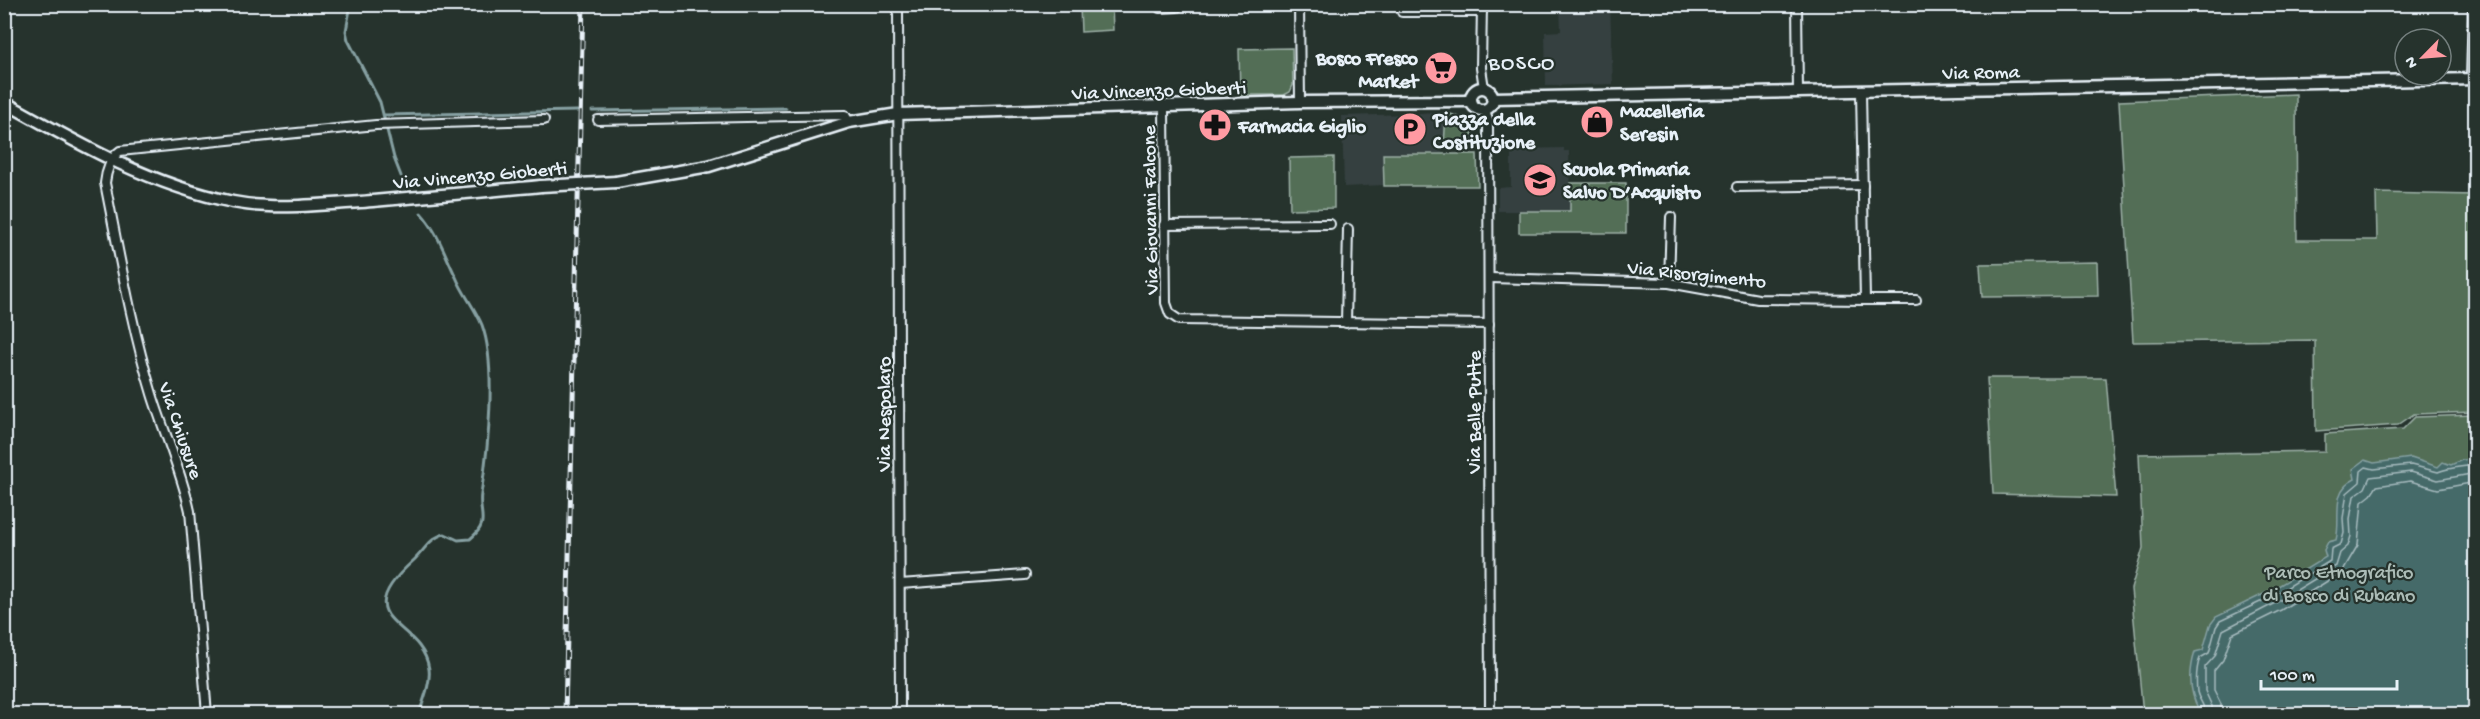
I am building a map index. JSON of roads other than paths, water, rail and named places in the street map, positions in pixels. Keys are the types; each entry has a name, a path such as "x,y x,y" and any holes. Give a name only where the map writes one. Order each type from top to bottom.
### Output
{"street":[{"name":"Via Nespolaro","path":"898,4 900,714"},
{"path":"1158,4 1160,8 1177,7 1182,4"},
{"path":"1299,4 1300,102"},
{"path":"1797,4 1798,93"},
{"name":"Via Roma","path":"1492,98 2473,79 2473,4"},
{"path":"1402,12 1482,8 1481,68 1484,88 1490,92 1492,98 1491,105 1485,109 1476,108 1471,101 1474,91 1484,88"},
{"path":"1861,92 1865,300"},
{"name":"Via Vincenzo Gioberti","path":"4,102 112,160 183,189 235,202 274,205 331,204 616,182 709,166 849,123 898,114 1164,108 1300,102 1471,101"},
{"name":"Via Giovanni Falcone","path":"1164,108 1166,303 1170,314 1179,320 1489,324"},
{"name":"Via Belle Putte","path":"1485,109 1488,120 1490,278 1490,714"},
{"name":"Via Vincenzo Gioberti","path":"598,120 845,114 849,123"},
{"path":"112,160 120,151 376,126 544,120"},
{"name":"Via Chiusure","path":"112,160 105,176 105,183 134,328 152,395 183,479 190,511 207,714"},
{"path":"1737,188 1863,185"},
{"path":"1669,283 1671,217"},
{"path":"1164,225 1330,224"},
{"path":"1346,322 1348,229"},
{"name":"Via Risorgimento","path":"1490,278 1669,283 1758,299 1916,300"},
{"path":"900,584 1025,574"}],"water":[{"path":"2411,458 2438,467 2443,462 2451,465 2462,460 2475,459 2475,714 2197,714 2199,710 2193,696 2191,681 2193,659 2195,652 2203,650 2210,625 2216,617 2270,591 2326,557 2324,550 2328,542 2336,540 2339,498 2347,484 2355,479 2353,469 2365,460 2374,463"}],"waterway":[{"path":"351,4 346,31 348,40 380,102 394,158 401,176"},
{"path":"592,111 786,108"},
{"path":"384,115 577,111"},
{"path":"419,714 428,686 429,669 423,653 414,640 392,620 385,610 385,597 393,582 435,538 445,534 458,540 470,539 480,528 482,523 481,494 490,408 487,342 482,325 437,236 421,213"}],"railway":[{"path":"565,714 583,4"}],"place":[{"name":"Bosco Fresco Market","path":"1441,68"},
{"name":"Macelleria Seresin","path":"1597,122"},
{"name":"Farmacia Giglio","path":"1215,125"},
{"name":"Piazza della Costituzione","path":"1410,129"},
{"name":"Scuola Primaria Salvo D’Acquisto","path":"1540,180"}],"district":[{"name":"BOSCO","path":"1522,61"}],"park label":[{"name":"Parco Etnografico di Bosco di Rubano","path":"2339,582"}]}
